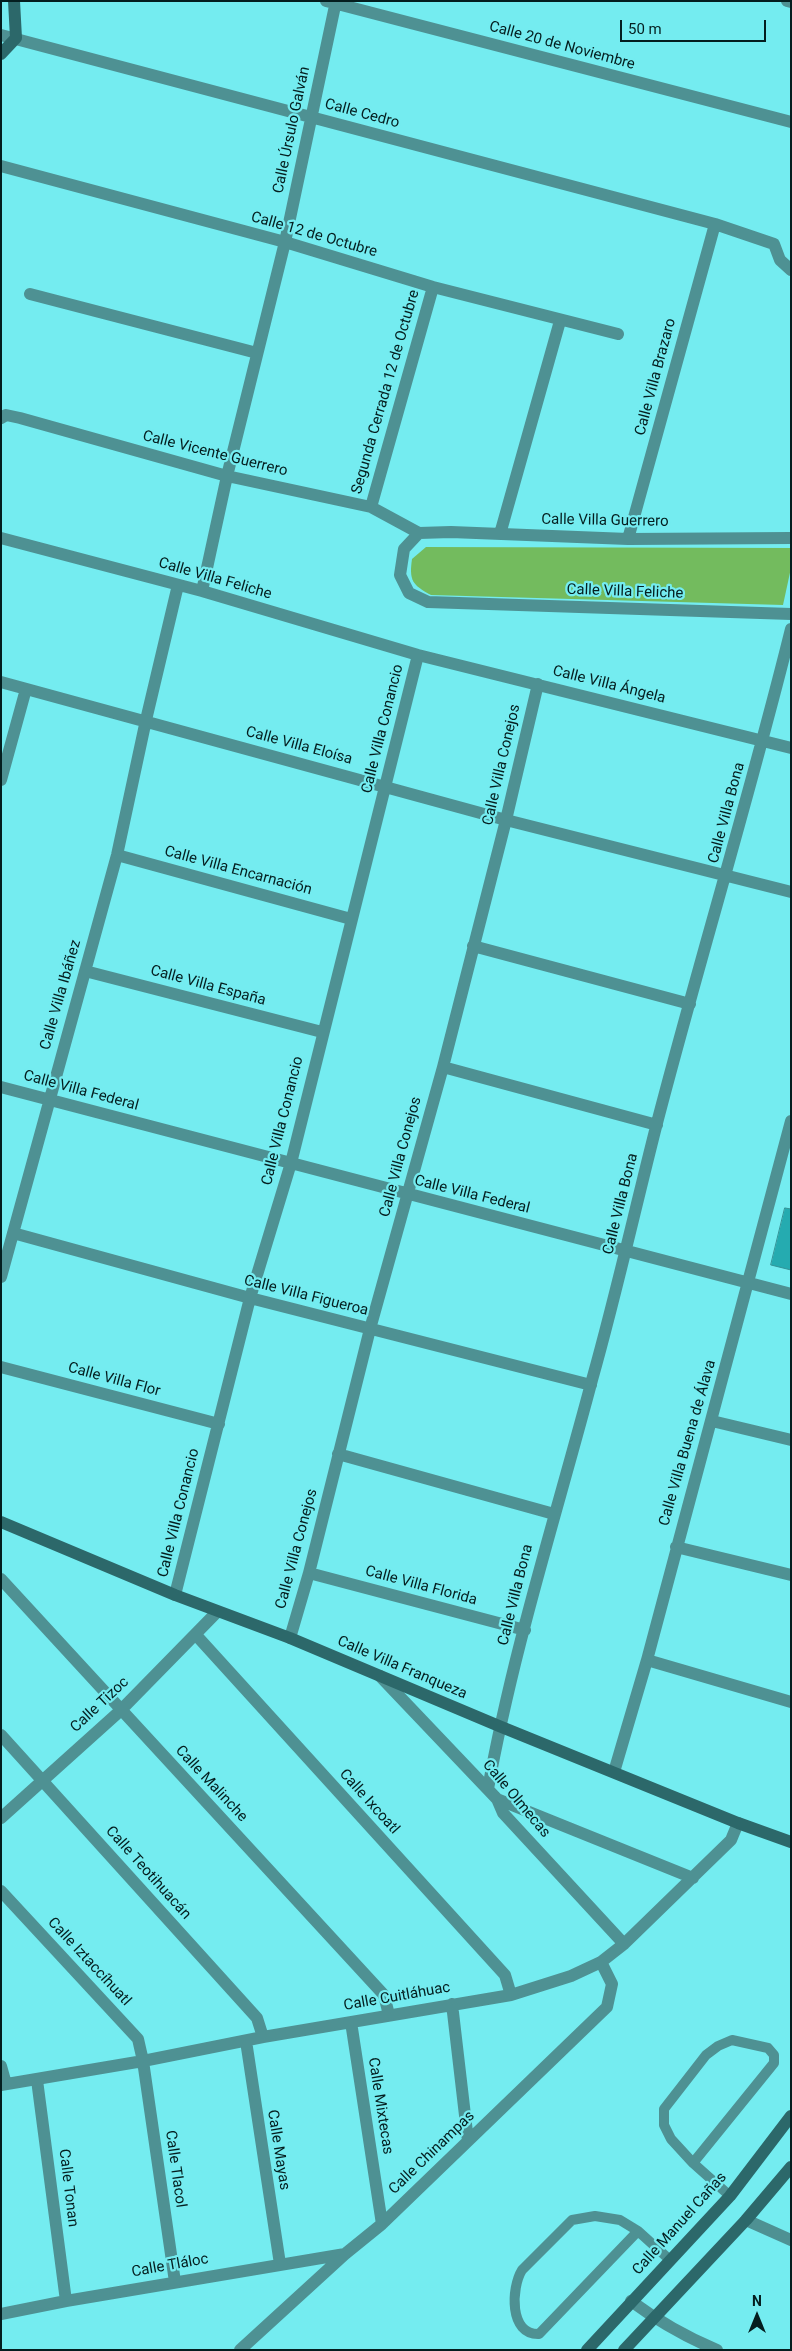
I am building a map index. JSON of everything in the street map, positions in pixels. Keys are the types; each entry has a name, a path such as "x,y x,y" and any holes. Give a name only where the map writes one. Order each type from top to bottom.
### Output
{"street":[{"path":"1,54 16,38 14,1"},
{"path":"786,1 791,2"},
{"name":"Calle Úrsulo Galván","path":"202,591 227,476 286,242 332,2"},
{"name":"Calle 20 de Noviembre","path":"332,2 791,122"},
{"name":"Calle Cedro","path":"1,35 715,224 774,244 780,260 791,270"},
{"name":"Calle 12 de Octubre","path":"1,166 286,242 433,287 560,321 618,334"},
{"name":"Calle Villa Brazaro","path":"628,539 715,224"},
{"name":"Segunda Cerrada 12 de Octubre","path":"371,507 433,287"},
{"path":"30,294 257,353"},
{"path":"500,534 560,321"},
{"name":"Calle Vicente Guerrero","path":"1,418 6,415 20,418 227,476 371,507 419,532"},
{"name":"Calle Villa Guerrero","path":"419,532 628,539 791,538"},
{"name":"Calle Villa Feliche","path":"419,532 404,549 400,575 409,593 428,602 791,614"},
{"name":"Calle Villa Feliche","path":"1,538 202,591 418,655"},
{"path":"146,720 178,585"},
{"name":"Calle Villa Bona","path":"488,1789 499,1726 554,1514 627,1251 657,1125 727,875 791,629"},
{"name":"Calle Villa Ángela","path":"418,655 791,748"},
{"name":"Calle Villa Conancio","path":"175,1595 250,1298 291,1163 322,1032 418,655"},
{"name":"Calle Villa Eloísa","path":"1,682 146,720 506,820 791,892"},
{"name":"Calle Villa Conejos","path":"290,1638 309,1573 370,1329 443,1067 506,820 538,684"},
{"path":"1,780 26,689"},
{"name":"Calle Villa Ibáñez","path":"1,1277 48,1099 117,855 146,720"},
{"name":"Calle Villa Encarnación","path":"117,855 351,919"},
{"path":"473,946 690,1004"},
{"name":"Calle Villa España","path":"85,971 322,1032"},
{"path":"443,1067 657,1125"},
{"name":"Calle Villa Federal","path":"1,1087 791,1294"},
{"name":"Calle Villa Buena de Álava","path":"614,1772 647,1660 676,1547 712,1421 791,1121"},
{"name":"Calle Villa Figueroa","path":"13,1233 250,1298 591,1385"},
{"name":"Calle Villa Flor","path":"1,1367 219,1424"},
{"path":"712,1421 791,1440"},
{"path":"338,1454 554,1514"},
{"name":"Calle Villa Franqueza","path":"1,1522 175,1595 290,1638 499,1726 738,1823 791,1842"},
{"path":"676,1547 791,1575"},
{"name":"Calle Villa Florida","path":"309,1573 525,1630"},
{"name":"Calle Malinche","path":"1,1579 384,1995 389,2015"},
{"name":"Calle Tizoc","path":"1,1818 120,1710 217,1612"},
{"name":"Calle Ixcoatl","path":"196,1635 505,1974 512,1995"},
{"path":"647,1660 791,1702"},
{"name":"Calle Olmecas","path":"380,1676 488,1789 497,1799 504,1812 624,1944"},
{"name":"Calle Teotihuacán","path":"1,1735 258,2018 263,2037"},
{"path":"497,1799 693,1878"},
{"name":"Calle Cuitláhuac","path":"4,2085 143,2061 263,2037 512,1995 571,1976 601,1962 624,1944 731,1840 738,1823"},
{"name":"Calle Iztaccíhuatl","path":"1,1891 138,2039 143,2061"},
{"name":"Calle Chinampas","path":"240,2350 345,2254 382,2224 607,2007 612,1984 601,1962"},
{"path":"452,2004 468,2141"},
{"name":"Calle Mixtecas","path":"351,2022 382,2224"},
{"name":"Calle Mayas","path":"246,2041 280,2264"},
{"name":"Calle Tlacol","path":"143,2061 175,2282"},
{"path":"1,2066 4,2085"},
{"name":"Calle Tonan","path":"37,2080 66,2301"},
{"name":"Calle Manuel Cañas","path":"587,2350 730,2196 791,2116"},
{"path":"624,2350 746,2220 791,2167"},
{"path":"746,2220 791,2240"},
{"name":"Calle Tláloc","path":"1,2314 66,2301 345,2254"},
{"path":"631,2301 693,2340 717,2350"}],"lane":[{"path":"693,2163 774,2063 774,2055 768,2048 732,2040 718,2046 706,2055 664,2109 664,2125 671,2139 693,2163 730,2196"},
{"path":"638,2231 539,2334 526,2332 519,2325 514,2292 517,2278 522,2270 572,2220 595,2216 620,2220 638,2231 670,2260"}],"green space":[{"path":"426,547 791,548 791,568 783,605 431,595 416,585 411,572 412,559"}],"building":[{"path":"785,1208 791,1209 791,1270 771,1265"}]}
